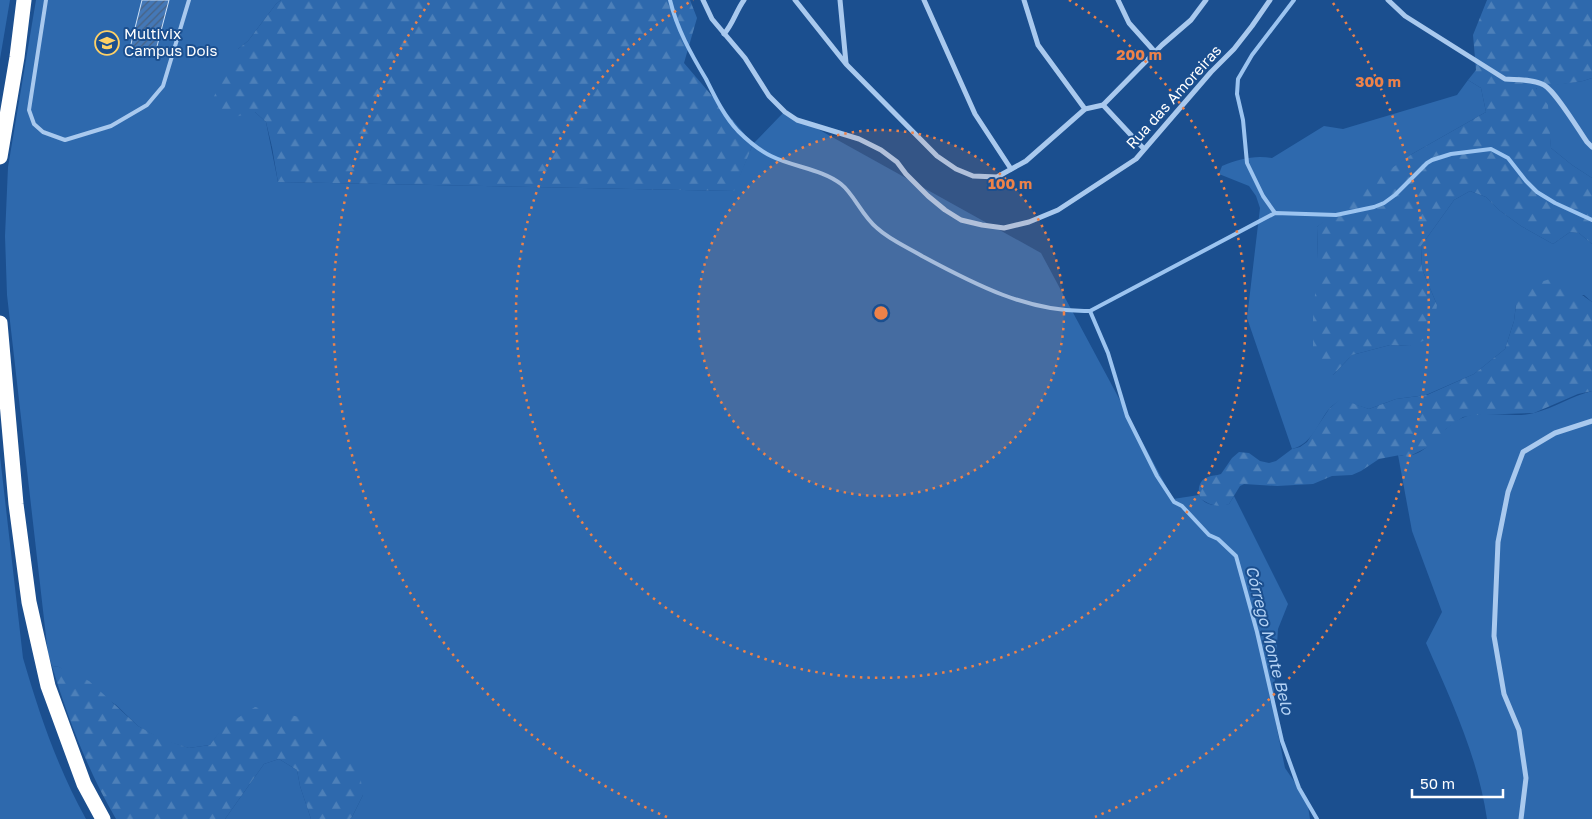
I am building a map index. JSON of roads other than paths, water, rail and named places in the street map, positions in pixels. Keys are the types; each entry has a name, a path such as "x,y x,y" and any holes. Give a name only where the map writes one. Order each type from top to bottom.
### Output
{"highway":[{"path":"0,157 17,57 22,7 28,0"},
{"path":"0,323 16,504 29,602 48,686 84,784 103,819"}],"street":[{"name":"Rua das Amoreiras","path":"704,0 712,19 744,58 769,96 785,112 797,120 860,139 881,150 897,162 928,196 961,220 1004,228 1029,222 1058,210 1136,159 1211,72 1234,49 1270,0"},
{"path":"724,34 732,25 737,10 744,0"},
{"path":"795,0 846,64 937,156 956,169 973,176 997,177 1026,161 1085,109 1103,105 1155,52 1191,20 1206,0"},
{"path":"840,0 846,64"},
{"path":"924,0 975,114 1011,169"},
{"path":"1024,0 1038,45 1085,109"},
{"path":"1118,0 1129,24 1155,52"},
{"path":"1388,0 1405,16 1505,80 1525,80 1545,86 1592,147"},
{"path":"1103,105 1144,149"},
{"path":"1521,819 1526,778 1519,730 1504,694 1494,636 1498,542 1508,492 1523,452 1555,433 1592,421"}],"lane":[{"path":"46,0 29,110 34,124 43,132 65,140 111,126 147,105 163,86 189,0"}],"waterway":[{"path":"670,0 676,21 685,41 720,106 728,119 749,141 771,156 816,171 841,184 872,223 899,243 982,286 1024,302 1045,307 1090,311 1275,213 1336,215 1384,203 1395,195 1427,163 1451,154 1491,149 1508,158 1537,192 1555,203 1592,220"},
{"path":"1275,213 1263,196 1247,163 1243,120 1237,94 1238,79 1252,55 1294,0"},
{"name":"Córrego Monte Belo","path":"1090,311 1108,353 1127,416 1157,476 1174,502 1182,506 1209,535 1218,539 1236,556 1257,632 1282,741 1299,788 1317,819"}],"place":[{"name":"Multivix Campus Dois","path":"107,43"}]}
